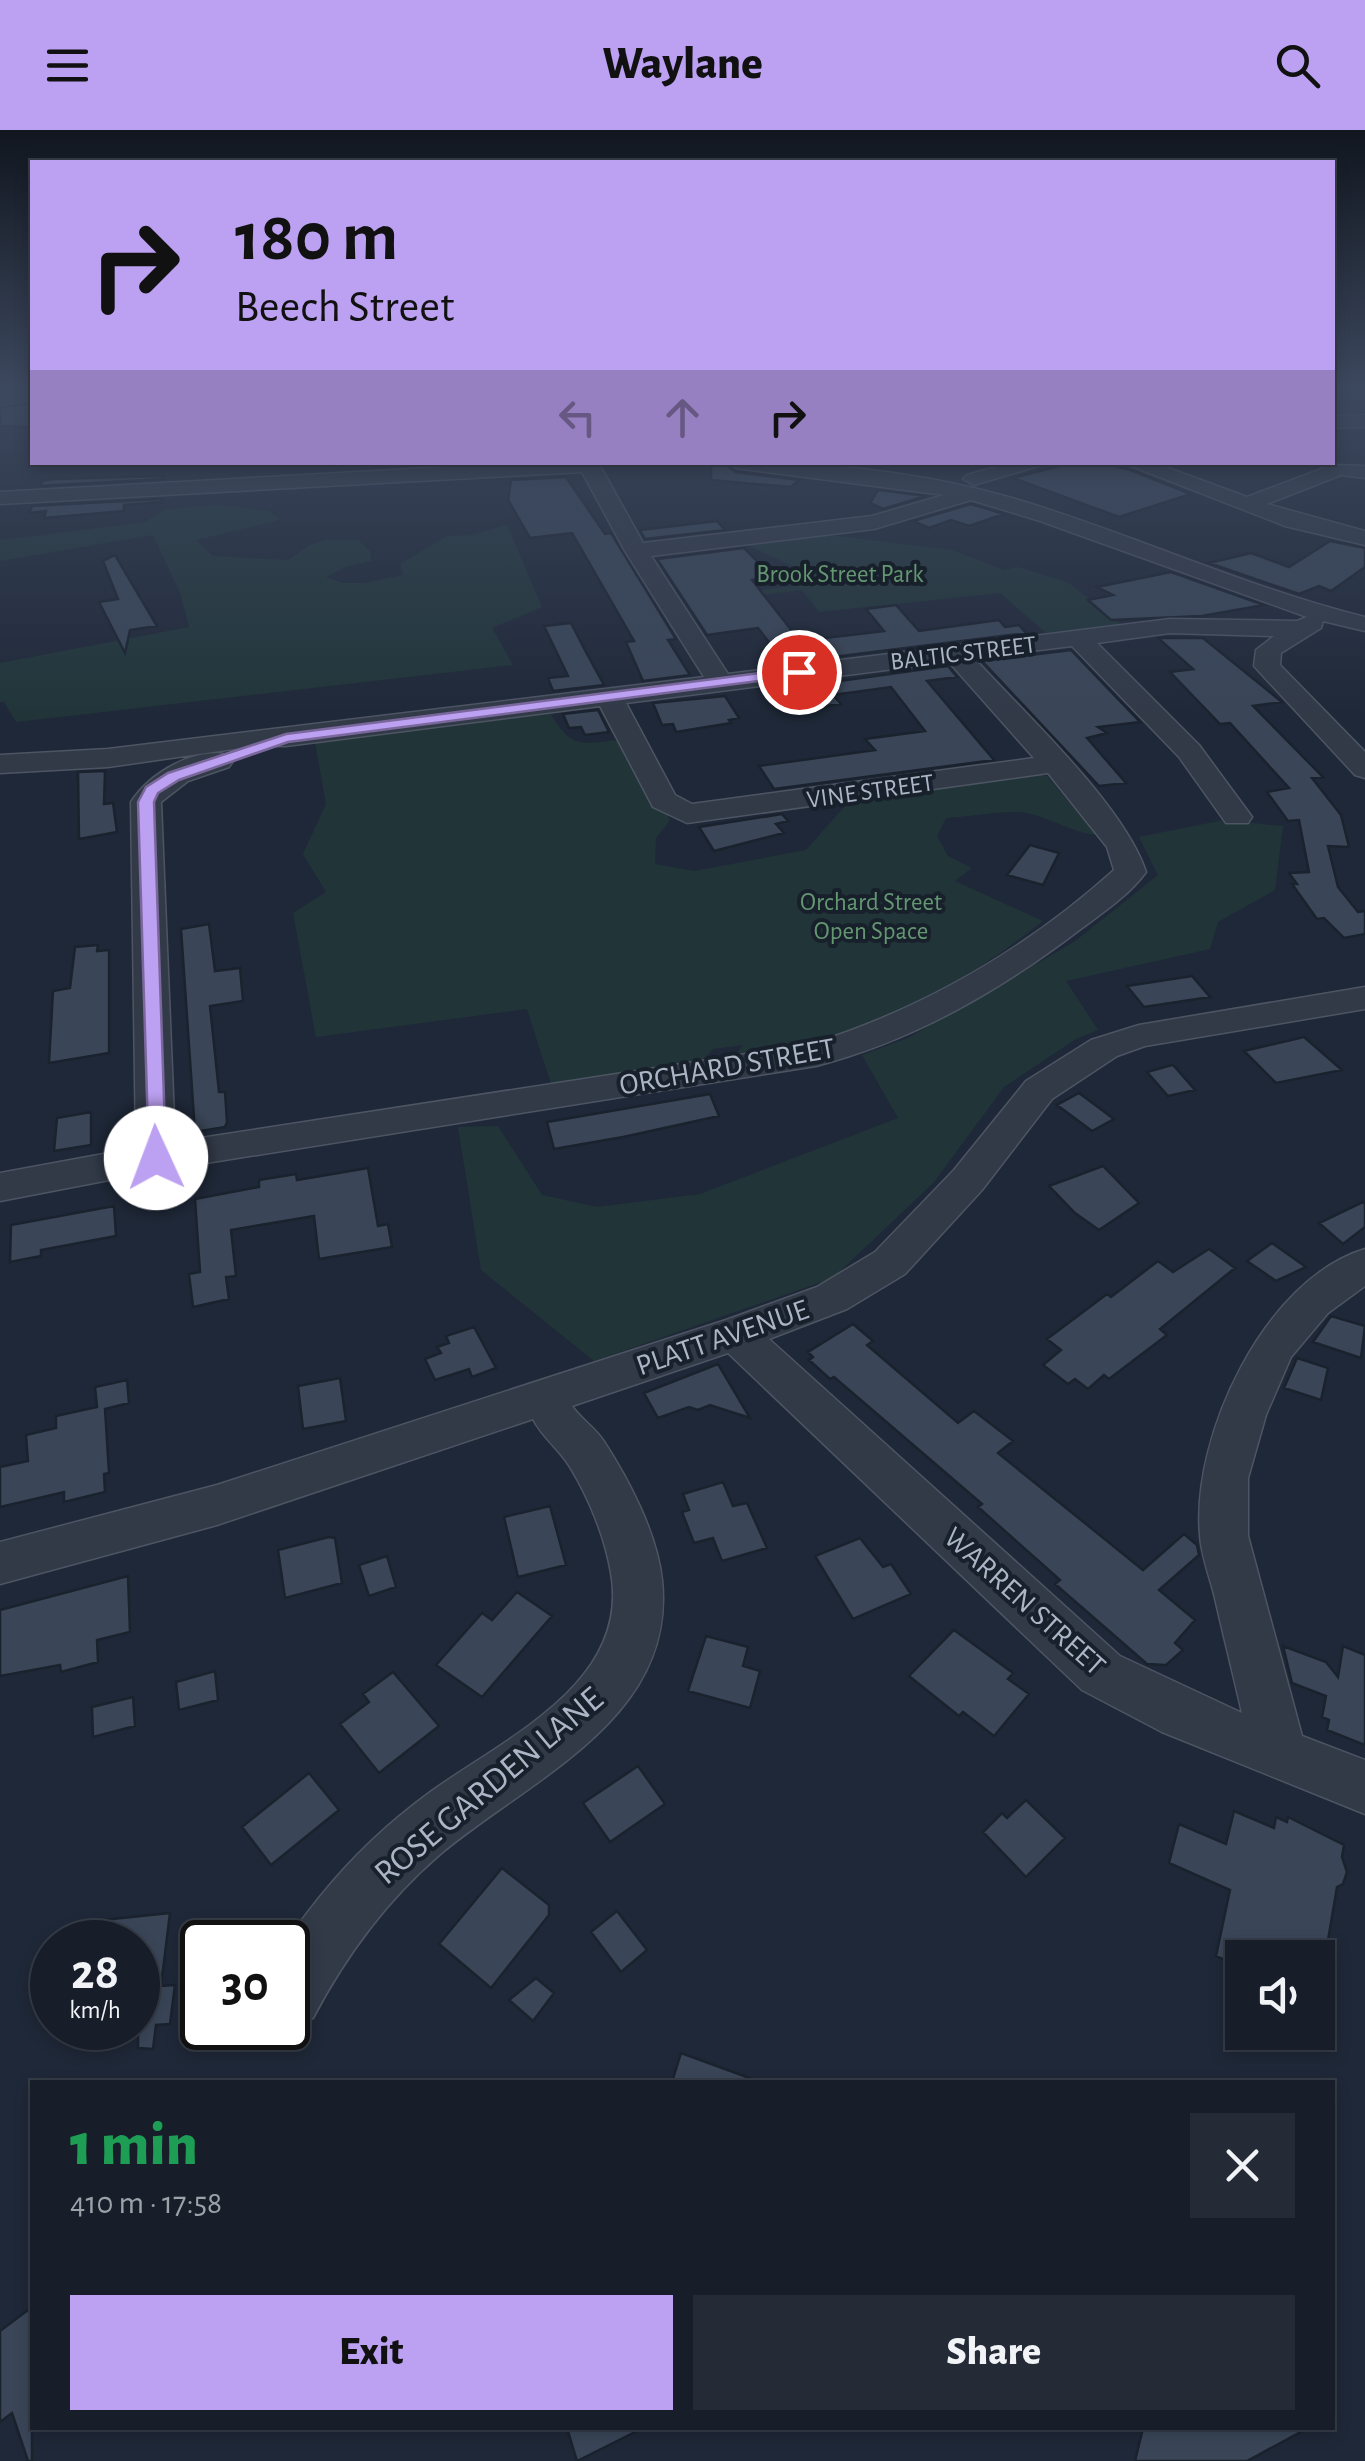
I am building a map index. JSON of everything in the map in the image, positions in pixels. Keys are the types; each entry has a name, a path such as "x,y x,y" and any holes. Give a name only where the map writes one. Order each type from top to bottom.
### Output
{"street":[{"path":"607,500 721,682"},
{"path":"636,551 874,522 934,500"},
{"path":"1004,500 1248,592 1365,624"},
{"path":"1234,500 1305,524 1365,538"},
{"path":"1246,504 1260,500"},
{"path":"1267,665 1269,650 1299,628 1365,604"},
{"path":"1211,626 1267,665 1365,769"},
{"name":"BALTIC STREET","path":"0,764 108,758 255,738 286,738 1077,637 1211,626 1299,628"},
{"path":"1077,637 1190,750 1236,817"},
{"name":"ORCHARD STREET","path":"0,1187 156,1158 816,1055 897,1028 989,975 1104,897 1130,872 1122,846 1088,801 956,653"},
{"name":"VINE STREET","path":"609,697 663,801 687,814 1053,764"},
{"path":"156,1158 146,802 152,790 174,777 286,738"},
{"name":"PLATT AVENUE","path":"0,1562 218,1505 736,1334 832,1298 890,1263 968,1180 1039,1090 1104,1048 1138,1036 1365,998"},
{"path":"1279,1753 1224,1536 1224,1478 1243,1415 1273,1348 1312,1302 1365,1264"},
{"name":"WARREN STREET","path":"736,1334 1101,1673 1133,1693 1365,1787"},
{"name":"ROSE GARDEN LANE","path":"310,1964 332,1927 370,1882 444,1815 566,1729 606,1688 628,1654 637,1620 637,1579 627,1542 584,1447 559,1425 560,1392"}],"green space":[{"path":"218,505 269,511 280,520 196,540 213,556 288,560 325,540 358,540 370,551 371,561 345,567 326,577 342,583 403,575 400,564 447,536 471,535 507,525 542,607 492,628 513,665 16,722 4,702 0,702 0,663 189,627 181,595 153,535 0,561 0,540 145,522 167,509"},
{"name":"Brook Street Park","path":"822,534 952,550 1004,570 1018,567 1069,583 1120,624 1046,633 1000,593 819,612 802,590 691,603 688,598 805,585 792,566 743,543"},
{"name":"Orchard Street Open Space","path":"549,711 568,737 591,743 615,740 642,761 670,820 656,838 655,864 694,871 806,850 845,806 839,797 1029,772 1047,776 1096,835 1019,812 946,818 937,836 948,856 972,868 955,881 1043,921 935,993 862,1026 822,1038 735,1055 743,1045 713,1049 698,1066 552,1087 527,1009 316,1037 293,913 326,892 303,854 326,804 315,742"},
{"path":"1224,820 1283,826 1275,890 1218,922 1210,949 1066,981 1098,1030 1076,1039 1004,1087 934,1182 833,1278 594,1361 481,1270 458,1127 498,1126 542,1195 597,1207 700,1194 898,1118 862,1055 908,1038 1074,942 1158,875 1139,837"}],"building":[{"path":"162,500 124,505 124,511 44,518 46,511 29,513 32,506"},
{"path":"508,500 582,500 605,534 611,533 676,639 668,640 690,675 643,681 626,642 634,641 572,533 530,538"},
{"path":"872,500 913,500 883,509 870,503"},
{"path":"1072,500 1173,500 1119,517"},
{"path":"971,504 1004,514 969,526 951,520 929,528 913,521"},
{"path":"717,521 725,530 645,539 640,530"},
{"path":"1330,541 1365,548 1365,567 1331,591 1319,586 1299,594 1209,563 1251,553 1289,567"},
{"path":"744,548 773,577 752,580 800,641 884,631 866,609 896,605 919,631 999,620 1005,627 1019,625 1026,633 785,663 758,628 707,635 657,559"},
{"path":"115,555 157,626 130,630 125,653 99,602 118,599 103,561"},
{"path":"1171,572 1264,605 1202,616 1111,620 1088,600 1113,595 1097,587"},
{"path":"571,623 604,685 553,691 548,678 568,676 544,626"},
{"path":"1158,638 1203,638 1282,702 1253,706 1323,777 1312,778 1341,815 1349,847 1328,846 1338,887 1358,912 1365,911 1365,934 1344,938 1324,918 1317,919 1292,884 1297,884 1289,873 1309,872 1299,820 1288,821 1267,792 1289,788 1230,723 1220,724 1170,672 1193,669"},
{"path":"1071,650 1140,722 1098,727 1107,733 1087,738 1126,783 1099,786 982,661"},
{"path":"948,666 957,677 927,681 994,760 774,789 759,766 875,750 865,739 925,731 891,687 833,695 841,704 789,711 774,690"},
{"path":"725,696 739,718 729,720 731,723 676,732 673,724 662,725 653,703"},
{"path":"598,710 609,732 585,735 581,727 569,728 563,714"},
{"path":"105,771 104,804 113,803 117,832 79,839 78,772"},
{"path":"782,814 788,821 776,824 784,833 714,851 699,827"},
{"path":"1030,845 1059,853 1043,885 1007,875"},
{"path":"209,924 215,971 240,968 243,1001 210,1006 219,1092 225,1092 227,1122 225,1127 195,1132 181,929"},
{"path":"98,945 97,951 109,950 109,1053 49,1063 53,991 70,988 75,947"},
{"path":"1192,976 1210,997 1144,1007 1127,986"},
{"path":"1304,1037 1342,1070 1276,1083 1244,1051"},
{"path":"1172,1065 1195,1090 1168,1096 1147,1072"},
{"path":"1079,1093 1114,1119 1092,1131 1057,1105"},
{"path":"710,1094 719,1116 554,1149 547,1122"},
{"path":"91,1112 91,1145 54,1151 57,1118"},
{"path":"1103,1166 1139,1203 1099,1230 1075,1213 1049,1186"},
{"path":"368,1168 378,1226 388,1224 392,1247 319,1259 314,1216 231,1230 236,1276 226,1277 229,1299 193,1307 189,1274 200,1272 195,1199 259,1187 259,1180 296,1174 297,1180"},
{"path":"1365,1201 1365,1227 1343,1244 1319,1223"},
{"path":"114,1206 116,1236 41,1250 41,1256 10,1262 11,1225"},
{"path":"1272,1243 1306,1267 1276,1281 1247,1261"},
{"path":"1209,1249 1235,1268 1160,1329 1167,1335 1109,1379 1104,1375 1088,1389 1075,1379 1068,1384 1043,1365 1061,1350 1047,1339 1107,1294 1111,1297 1158,1261 1173,1272"},
{"path":"1331,1316 1365,1326 1361,1358 1313,1342"},
{"path":"853,1324 873,1341 867,1345 958,1423 974,1411 1013,1441 998,1453 1143,1570 1184,1534 1197,1545 1199,1555 1159,1590 1195,1620 1175,1643 1183,1650 1166,1665 1147,1664 1055,1584 1060,1580 978,1507 982,1504 809,1360 813,1357 808,1352"},
{"path":"474,1327 496,1368 472,1377 469,1369 435,1380 425,1359 441,1353 437,1347 449,1343 446,1336"},
{"path":"1297,1358 1328,1368 1321,1400 1284,1388"},
{"path":"718,1364 750,1418 710,1405 698,1410 689,1407 658,1418 644,1393"},
{"path":"340,1378 346,1421 303,1429 298,1386"},
{"path":"127,1380 129,1403 105,1409 109,1473 104,1474 105,1492 64,1502 64,1492 0,1507 0,1467 28,1461 26,1435 56,1428 56,1416 97,1407 95,1387"},
{"path":"723,1482 733,1506 747,1503 767,1548 722,1561 713,1538 694,1543 682,1512 689,1510 683,1494"},
{"path":"550,1506 566,1565 518,1577 504,1517"},
{"path":"335,1538 342,1583 285,1598 278,1550"},
{"path":"860,1538 883,1567 891,1564 911,1594 853,1619 815,1556"},
{"path":"387,1556 396,1587 369,1596 359,1565"},
{"path":"128,1576 130,1632 97,1640 98,1662 61,1672 60,1665 0,1676 0,1610"},
{"path":"517,1592 552,1616 482,1697 436,1665 482,1613 492,1620"},
{"path":"954,1630 1013,1673 1008,1679 1029,1694 994,1736 963,1712 959,1716 909,1676"},
{"path":"706,1636 748,1647 743,1666 760,1671 750,1708 688,1691"},
{"path":"1283,1646 1326,1662 1338,1677 1343,1646 1365,1655 1365,1745 1327,1730 1329,1720 1322,1717 1326,1696 1292,1683"},
{"path":"215,1671 218,1700 179,1710 176,1682"},
{"path":"393,1672 439,1726 379,1773 340,1724 369,1702 363,1694"},
{"path":"133,1697 135,1726 93,1737 92,1707"},
{"path":"638,1766 665,1804 610,1842 583,1803"},
{"path":"309,1773 339,1810 271,1865 242,1827"},
{"path":"1026,1800 1065,1838 1026,1877 983,1832 1002,1813 1007,1818"},
{"path":"1234,1811 1274,1828 1276,1817 1287,1822 1288,1817 1344,1845 1342,1857 1347,1872 1343,1884 1337,1887 1328,1940 1225,1940 1225,1960 1216,1956 1230,1890 1169,1863 1179,1824 1226,1844"},
{"path":"502,1868 549,1905 549,1915 491,1988 439,1944"},
{"path":"617,1911 647,1950 621,1972 591,1932"},
{"path":"170,1913 161,1986 175,1985 170,2024 160,2025 160,1920 103,1920"},
{"path":"536,1978 554,1993 533,2021 509,2000"},
{"path":"681,2053 755,2080 673,2080"},
{"path":"30,2308 32,2461 28,2461 12,2413 0,2422 0,2331"},
{"path":"568,2430 639,2430 577,2461"},
{"path":"1143,2430 1304,2430 1247,2461 1135,2461"}],"route":[{"path":"156,1158 146,802 152,790 174,777 286,738 799,672"}]}
